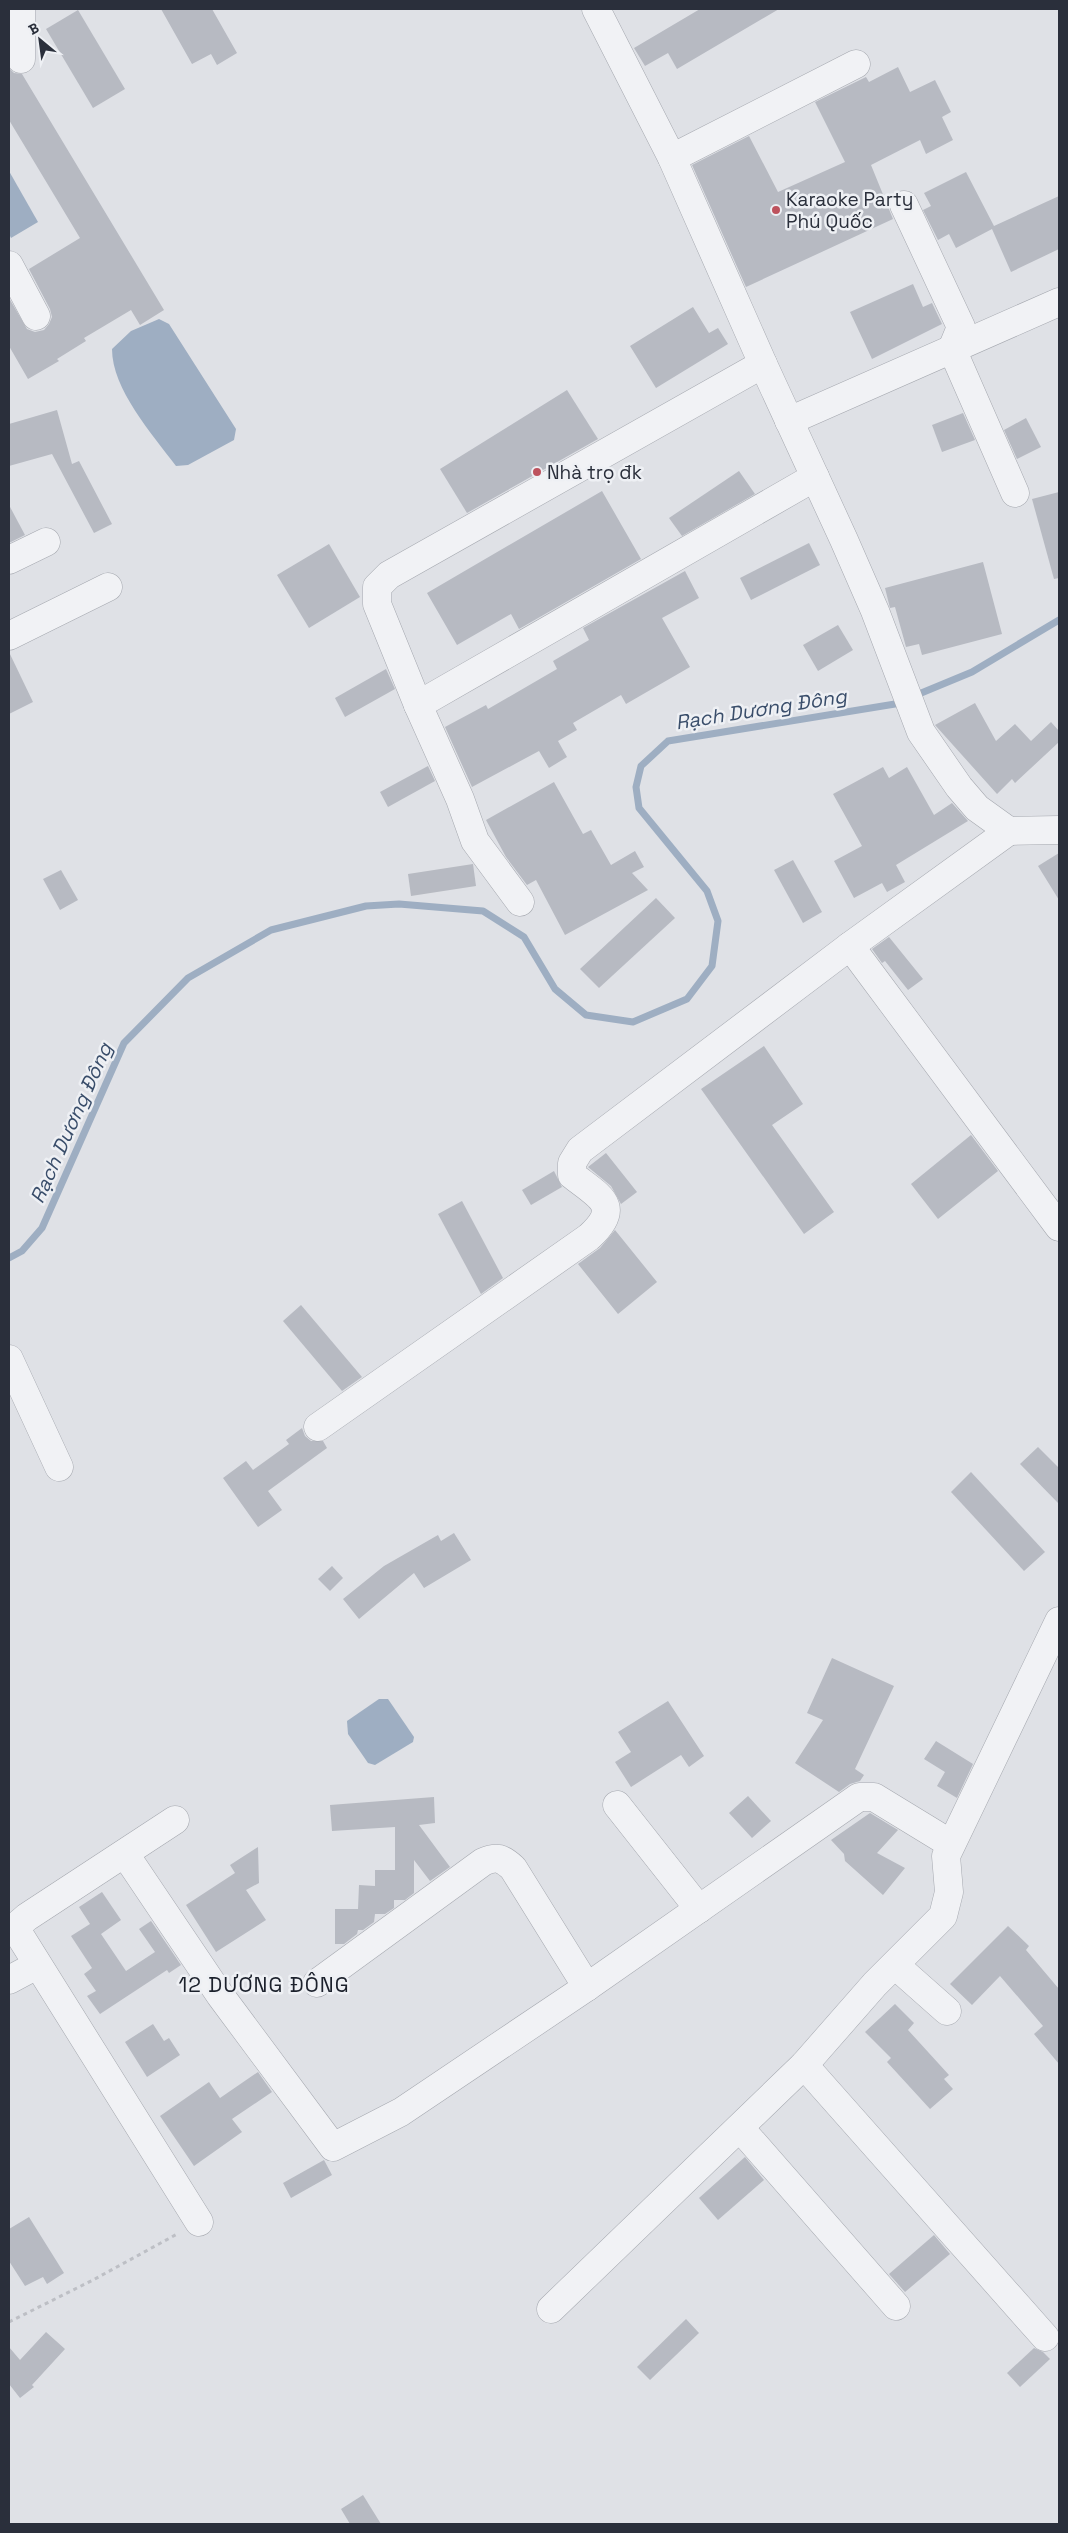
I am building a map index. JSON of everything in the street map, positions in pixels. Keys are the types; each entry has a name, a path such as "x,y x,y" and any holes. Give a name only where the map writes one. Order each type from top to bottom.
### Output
{"street":[{"path":"21,9 21,59"},
{"path":"596,9 672,158 763,364 876,611 921,732 959,787 977,808 1009,831"},
{"path":"672,158 856,64"},
{"path":"904,205 961,327 952,349 1015,493"},
{"path":"9,265 36,316"},
{"path":"789,421 1059,302"},
{"path":"520,902 475,841 460,799 418,705 377,604 376,587 389,575 763,364"},
{"path":"418,705 814,477"},
{"path":"9,560 46,542"},
{"path":"9,636 108,587"},
{"path":"318,1427 596,1231 607,1216 607,1206 601,1197 572,1176 572,1163 580,1150 850,946 1009,831 1059,830"},
{"path":"850,946 1059,1227"},
{"path":"9,1359 58,1467"},
{"path":"551,2309 804,2065 835,2033 875,1984 943,1916 949,1892 946,1856 1059,1621"},
{"path":"125,1854 220,1995 332,2147 400,2112 587,1987 859,1797 874,1796 951,1844"},
{"path":"617,1805 700,1909"},
{"path":"175,1820 20,1923 17,1931 199,2222"},
{"path":"317,1983 483,1862 494,1858 503,1858 513,1868 587,1987"},
{"path":"9,1980 37,1964"},
{"path":"895,1966 947,2012"},
{"path":"804,2065 1045,2336"},
{"path":"740,2128 896,2306"}],"path":[{"path":"9,2322 93,2280 199,2222"}],"water":[{"path":"9,171 38,222 11,238 9,234"},
{"path":"159,319 169,324 236,429 234,440 188,465 176,466 145,425 126,395 114,364 112,349 131,331"},
{"path":"379,1699 388,1699 414,1737 413,1742 375,1765 368,1763 348,1734 347,1721"}],"building":[{"path":"161,9 212,9 237,53 217,65 211,54 192,64"},
{"path":"700,9 779,9 677,69 668,53 645,66 634,48"},
{"path":"78,10 125,89 93,108 46,29"},
{"path":"898,67 910,92 935,80 951,112 942,117 953,140 926,154 920,140 871,165 893,219 746,287 692,165 749,136 778,192 845,162 815,102 866,77 869,82"},
{"path":"9,68 14,73 22,74 164,310 140,325 131,310 84,338 86,341 57,359 59,361 28,379 9,346 9,298 27,329 35,332 44,330 52,317 50,309 29,269 80,238 9,120"},
{"path":"966,172 994,226 1059,196 1059,249 1011,272 992,229 956,248 949,234 938,240 923,210 931,206 924,193"},
{"path":"913,284 923,307 932,303 942,324 872,359 850,312"},
{"path":"693,307 709,333 718,328 728,344 656,388 630,346"},
{"path":"567,390 598,439 467,513 440,469"},
{"path":"57,410 72,464 79,461 112,524 94,533 52,454 9,466 9,424"},
{"path":"963,413 975,440 942,452 932,425"},
{"path":"1026,418 1041,447 1017,459 1004,430"},
{"path":"739,471 755,494 682,536 669,518"},
{"path":"602,491 641,559 519,629 511,614 457,645 427,593"},
{"path":"1059,492 1059,578 1054,579 1032,499"},
{"path":"9,505 25,535 9,543"},
{"path":"809,543 820,565 751,600 740,578"},
{"path":"329,544 360,597 309,628 277,575"},
{"path":"983,562 1002,634 922,655 919,644 906,647 895,607 890,608 885,588"},
{"path":"685,571 699,598 662,618 690,667 626,704 621,695 573,723 577,730 558,741 567,757 549,768 539,751 472,787 445,727 486,705 488,709 557,669 553,661 589,640 583,628"},
{"path":"838,625 853,650 818,671 803,645"},
{"path":"9,652 33,702 9,714"},
{"path":"386,669 395,689 345,717 335,698"},
{"path":"975,703 996,741 1015,724 1031,741 1051,722 1059,731 1059,742 1015,783 1012,779 997,794 935,725"},
{"path":"428,766 435,781 388,807 380,792"},
{"path":"883,767 889,778 907,767 934,815 952,803 968,821 896,865 905,882 887,892 882,883 854,898 834,861 862,846 833,794"},
{"path":"554,782 583,834 591,830 611,865 635,851 644,867 632,873 648,890 565,935 536,880 527,885 506,857 486,820"},
{"path":"1059,853 1059,900 1038,866"},
{"path":"793,860 822,912 803,923 774,870"},
{"path":"473,864 476,886 411,896 408,874"},
{"path":"61,870 78,900 60,910 43,879"},
{"path":"656,898 675,918 599,988 580,969"},
{"path":"889,937 923,979 908,990 885,961 882,963 872,949"},
{"path":"764,1046 803,1104 772,1125 834,1212 804,1234 701,1089"},
{"path":"971,1135 998,1171 938,1219 911,1184"},
{"path":"606,1153 637,1192 621,1204 611,1186 588,1167"},
{"path":"554,1171 562,1187 531,1205 522,1190"},
{"path":"462,1201 503,1278 481,1294 438,1214"},
{"path":"615,1230 657,1282 618,1314 578,1264 600,1248"},
{"path":"301,1305 362,1377 342,1391 283,1321"},
{"path":"302,1428 305,1436 311,1441 323,1441 327,1448 268,1491 282,1510 258,1527 223,1478 246,1461 253,1470 289,1444 286,1440"},
{"path":"1038,1447 1059,1468 1059,1504 1020,1464"},
{"path":"971,1472 1045,1552 1024,1571 951,1492"},
{"path":"454,1533 471,1560 424,1588 414,1573 359,1619 343,1599 384,1566 438,1535 441,1541"},
{"path":"332,1566 343,1578 330,1591 318,1579"},
{"path":"832,1658 894,1686 855,1769 864,1775 860,1781 850,1784 839,1792 795,1763 823,1720 807,1713"},
{"path":"668,1701 704,1756 689,1767 681,1755 631,1787 615,1762 631,1752 618,1732"},
{"path":"936,1741 973,1764 957,1798 937,1786 945,1772 924,1759"},
{"path":"748,1796 771,1821 752,1838 729,1813"},
{"path":"434,1797 435,1823 419,1825 450,1867 430,1881 414,1860 414,1893 405,1900 394,1900 394,1908 385,1914 375,1914 374,1922 363,1930 358,1930 357,1934 344,1944 335,1944 335,1909 358,1909 359,1885 375,1886 375,1870 395,1870 395,1827 332,1831 330,1805"},
{"path":"870,1813 898,1830 877,1853 905,1868 883,1895 845,1861 844,1854 831,1840"},
{"path":"258,1847 259,1883 246,1890 266,1920 216,1952 186,1905 235,1873 230,1865"},
{"path":"102,1892 121,1920 101,1934 126,1971 155,1952 139,1929 151,1921 181,1965 169,1973 167,1970 100,2014 87,1996 96,1991 84,1974 92,1968 71,1936 90,1924 79,1907"},
{"path":"1008,1926 1029,1946 1026,1950 1059,1989 1059,2064 1034,2034 1043,2026 1000,1976 972,2005 950,1984"},
{"path":"895,2004 914,2023 908,2030 949,2075 944,2079 953,2089 930,2109 887,2062 891,2058 865,2032"},
{"path":"153,2024 164,2041 169,2038 180,2055 147,2077 125,2042"},
{"path":"258,2072 272,2092 232,2119 242,2132 194,2166 160,2116 209,2082 220,2098"},
{"path":"745,2157 764,2180 718,2220 699,2198"},
{"path":"324,2160 332,2175 291,2198 283,2183"},
{"path":"29,2217 64,2273 47,2284 43,2277 25,2286 9,2261 9,2229"},
{"path":"934,2235 950,2254 905,2292 889,2274"},
{"path":"686,2319 699,2333 650,2380 637,2367"},
{"path":"46,2332 65,2349 32,2385 34,2387 20,2398 9,2384 9,2347 20,2360"},
{"path":"1034,2348 1043,2352 1050,2359 1020,2387 1007,2373"},
{"path":"363,2495 381,2524 350,2524 341,2509"}],"waterway":[{"name":"Rạch Dương Đông","path":"914,696 972,672 1059,620"},
{"name":"Rạch Dương Đông","path":"9,1258 22,1251 42,1228 124,1043 188,978 271,930 366,906 399,904 483,911 524,937 555,989 586,1015 633,1022 687,999 712,966 718,921 707,891 639,808 636,787 641,766 668,741 895,704 904,700"}],"place":[{"name":"Karaoke Party Phú Quốc","path":"776,210"},
{"name":"Nhà trọ đk","path":"537,472"}],"district":[{"name":"12 DƯƠNG ĐÔNG","path":"264,1985"}]}
